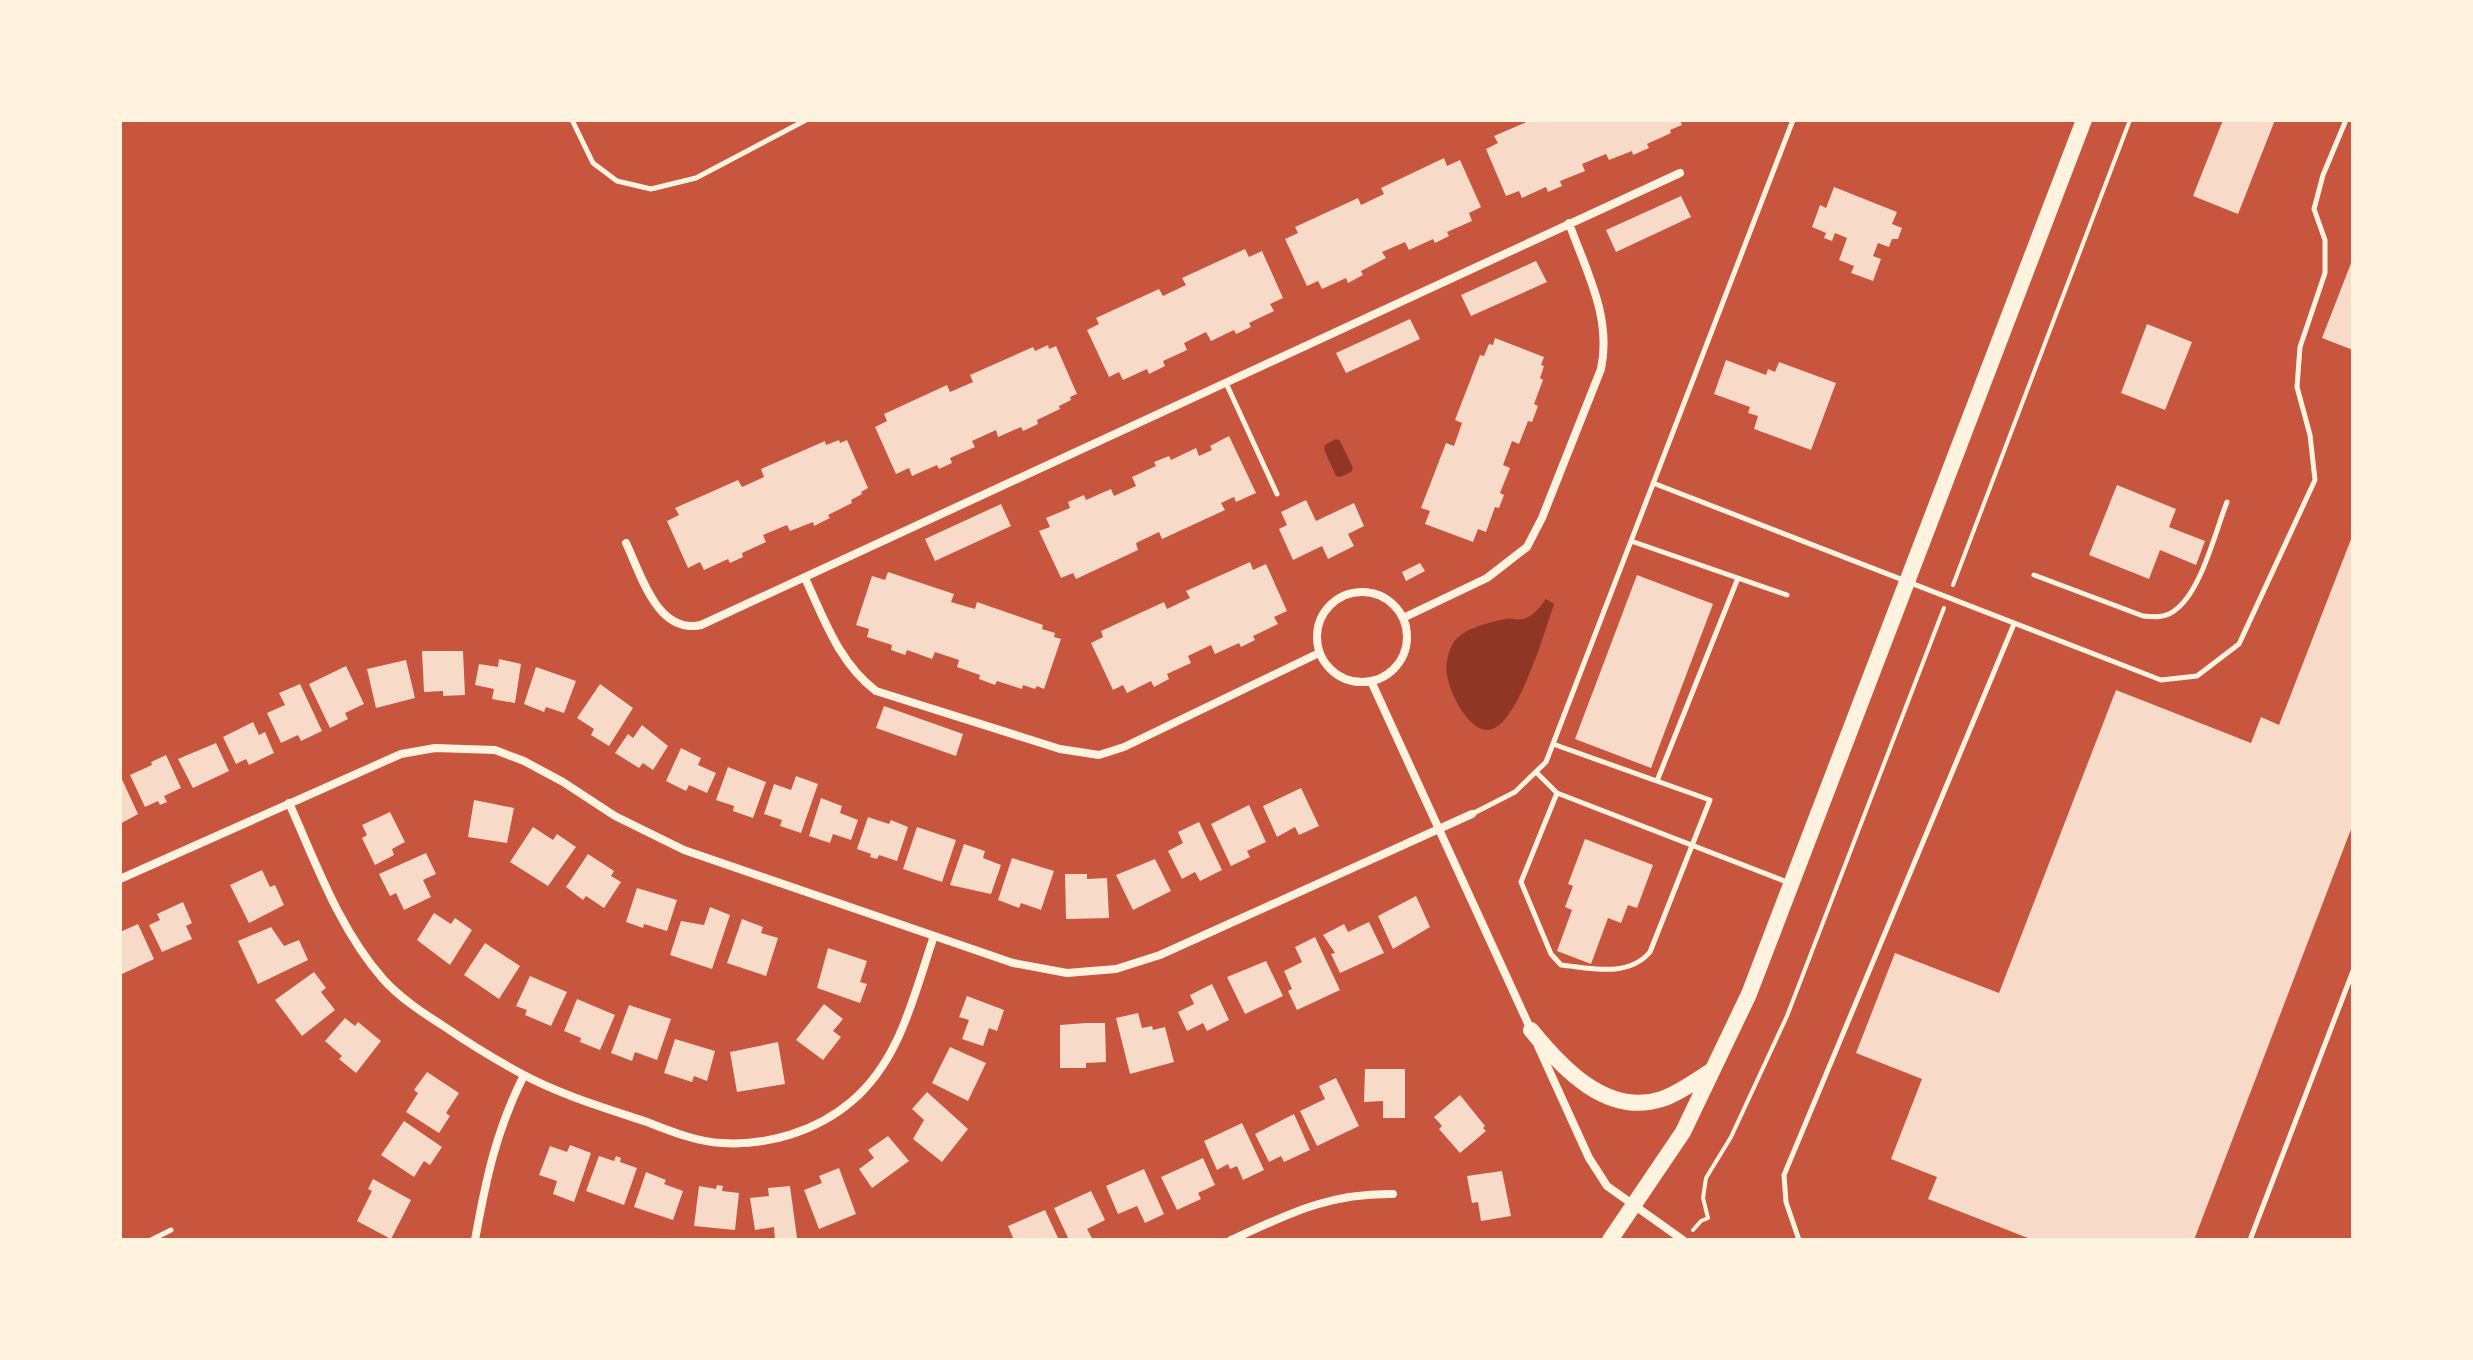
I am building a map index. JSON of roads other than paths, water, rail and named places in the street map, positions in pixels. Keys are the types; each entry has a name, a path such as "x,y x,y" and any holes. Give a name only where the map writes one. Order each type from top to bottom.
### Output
{"main road":[{"path":"1610,1240 1683,1132 1749,994 2084,120"},
{"path":"1531,1030 1579,1080 1600,1094 1621,1101 1644,1103 1662,1099 1712,1070"}],"street":[{"path":"626,543 663,614 680,626 701,625 1680,173"},
{"path":"1403,618 1487,578 1527,547 1542,518 1601,369 1606,347 1601,314 1569,223"},
{"path":"805,578 848,665 876,691 1060,749 1099,755 1124,747 1319,653"},
{"path":"1361,591 1378,594 1393,604 1403,618 1407,638 1402,658 1389,673 1371,681 1355,682 1340,677 1328,667 1319,653 1316,636 1319,619 1329,604 1344,594 1361,591"},
{"path":"1371,681 1589,1158 1607,1186 1684,1240"},
{"path":"120,879 401,754 435,748 495,750 524,761 615,816 684,850 1013,963 1067,973 1116,969 1160,955 1472,814"},
{"path":"289,803 343,923 385,981 415,1007 524,1075 682,1135 721,1143 772,1140 833,1116 877,1076 894,1049 934,936"},
{"path":"475,1240 489,1164 508,1108 524,1075"},
{"path":"1231,1240 1325,1200 1359,1194 1393,1194"}],"lane":[{"path":"572,120 593,163 617,181 651,189 696,178 806,120"},
{"path":"1472,814 1515,792 1546,762 1793,120"},
{"path":"1653,483 2161,680 2197,676 2239,644 2315,480 2310,435 2297,387 2300,347 2325,273 2325,240 2314,209 2323,175 2346,120"},
{"path":"1226,383 1277,494"},
{"path":"2034,575 2143,616 2158,618 2174,612 2192,593 2227,502"},
{"path":"1631,541 1787,595"},
{"path":"1657,781 1738,578"},
{"path":"1799,1240 1786,1202 1784,1175 2014,624"},
{"path":"1553,744 1710,800 1650,952 1641,963 1613,970 1561,965 1551,954 1521,882 1557,793"},
{"path":"1536,772 1557,793 1791,884"},
{"path":"2250,1240 2353,971"},
{"path":"151,1240 171,1230"}]}
